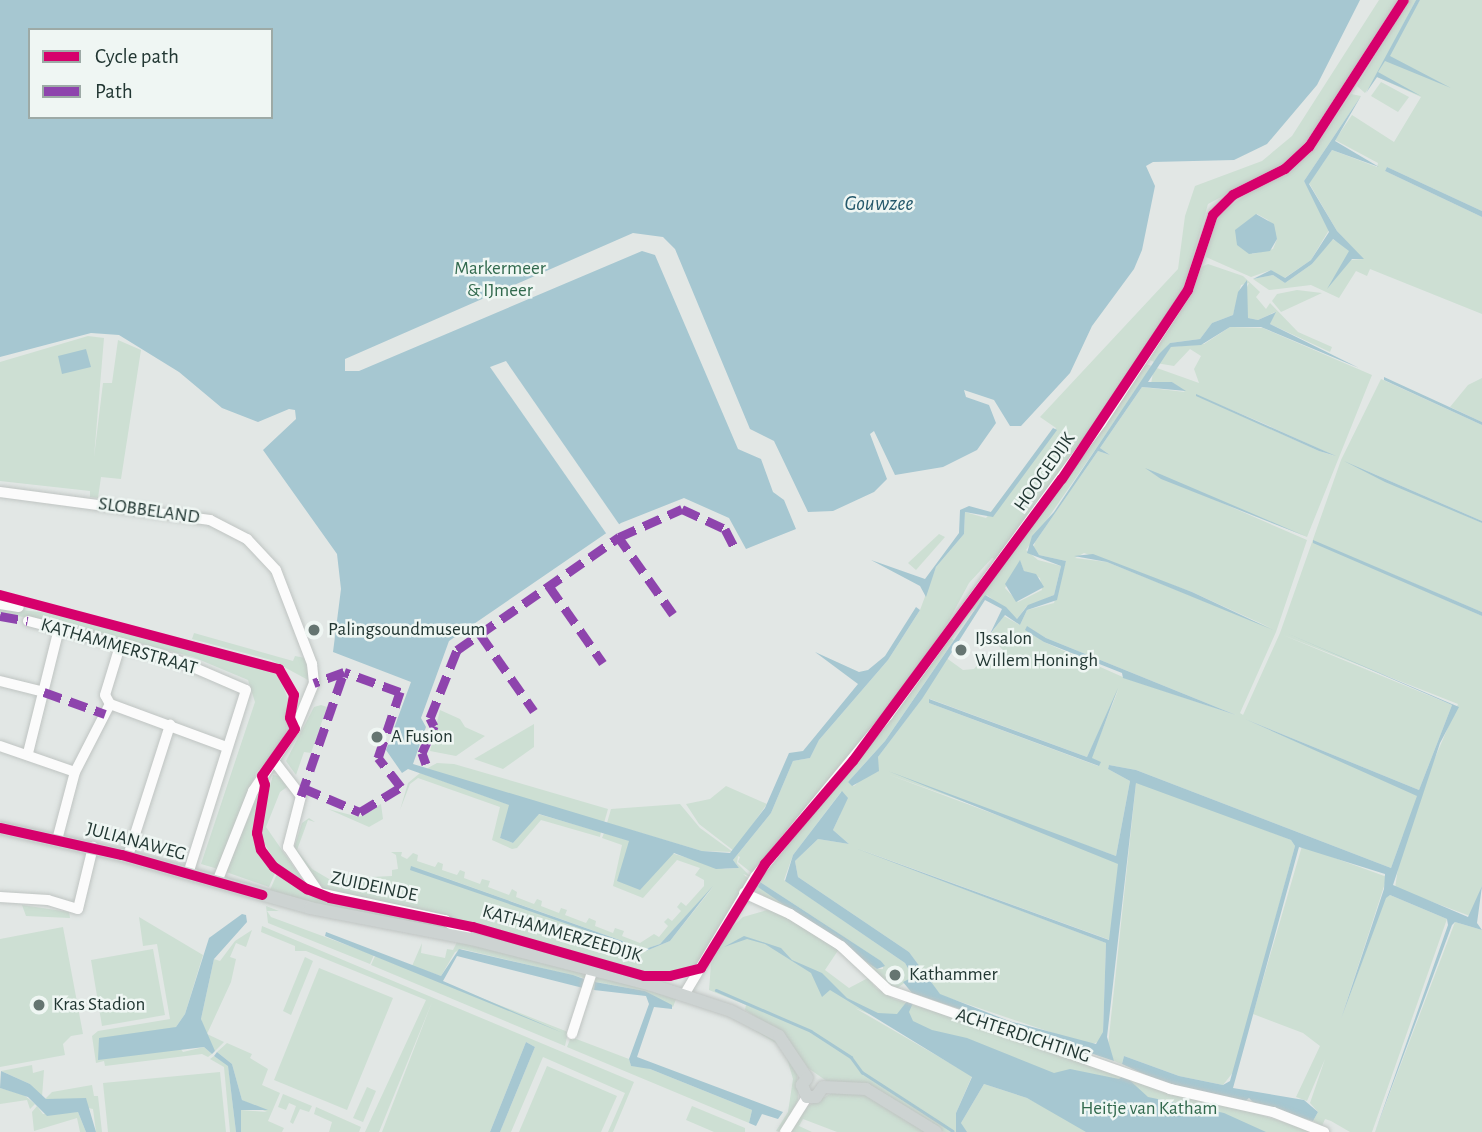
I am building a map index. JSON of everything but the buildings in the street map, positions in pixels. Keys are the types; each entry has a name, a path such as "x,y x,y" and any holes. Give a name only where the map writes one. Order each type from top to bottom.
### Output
{"main road":[{"name":"JULIANAWEG","path":"0,828 93,847 328,912 471,939"},
{"name":"KATHAMMERZEEDIJK","path":"471,939 593,969 684,995 739,1015 779,1036 807,1078"},
{"path":"807,1078 819,1079 822,1087 816,1097 807,1097 802,1085 807,1078"},
{"path":"822,1087 866,1089 936,1132"}],"street":[{"name":"HOOGEDIJK","path":"684,995 744,893 853,761 1045,505 1183,299 1213,215 1233,195 1285,169 1309,147 1404,0"},
{"name":"SLOBBELAND","path":"0,492 181,513 236,531 257,547 279,576 312,664 312,693 295,730"},
{"name":"KATHAMMERSTRAAT","path":"0,604 19,607"},
{"name":"KATHAMMERSTRAAT","path":"28,621 186,663 247,692 226,747"},
{"path":"28,752 59,629"},
{"path":"120,646 105,695 110,704 226,747 188,874"},
{"path":"0,681 44,692"},
{"path":"57,840 75,772 110,704"},
{"path":"217,882 253,791 295,730 291,714"},
{"path":"128,856 170,725"},
{"path":"0,746 28,752 75,772"},
{"name":"ZUIDEINDE","path":"274,761 301,796 288,844 292,858 319,893 445,920 471,939"},
{"path":"0,897 48,901 78,909 93,847"},
{"name":"ACHTERDICHTING","path":"744,893 790,914 841,946 888,990 1170,1088 1273,1112 1324,1132"},
{"name":"KATHAMMERZEEDIJK","path":"572,1034 593,969"},
{"path":"785,1132 807,1097"}],"green space":[{"path":"1379,0 1398,0 1330,115 1293,159 1208,204 1184,289 1087,437 998,560 992,558 969,583 945,628 871,732 753,874 738,862 738,856 737,863 751,877 743,874 750,880 699,963 670,974 644,974 453,919 322,892 294,848 302,823 309,818 315,822 308,820 297,850 312,869 329,879 392,876 392,870 398,869 396,855 391,852 402,852 401,856 407,859 413,853 418,855 417,861 435,867 438,862 443,864 442,870 457,875 460,870 465,872 464,878 480,884 482,879 490,881 488,887 509,895 512,889 517,892 516,897 534,904 537,899 542,901 541,906 559,913 561,908 567,910 565,915 586,923 589,918 596,921 595,926 613,933 615,928 624,931 622,936 640,943 654,934 659,937 668,926 664,922 668,918 672,921 681,911 677,907 681,902 686,906 704,886 704,880 695,875 700,868 677,860 643,898 613,886 622,845 602,838 604,833 725,869 739,868 733,860 771,813 793,761 810,758 819,740 888,660 920,610 936,567 964,534 965,512 986,518 1056,428 1040,417 1178,269 1185,216 1195,186 1262,161 1292,136","holes":["412,866 645,949 660,944 713,887 670,941 646,951"]},
{"path":"1408,0 1416,0 1391,48 1420,0 1482,0 1482,211 1387,167 1385,171 1482,217 1482,314 1370,269 1367,276 1356,271 1339,298 1311,285 1269,290 1253,279 1273,275 1285,283 1312,264 1332,239 1349,248 1350,260 1363,259 1337,231 1309,183 1332,150 1377,167 1378,163 1335,140 1352,115 1394,142 1421,97 1377,77 1365,93 1357,86"},
{"path":"1381,82 1409,97 1398,112 1371,96"},
{"path":"1351,94 1361,96 1304,181 1329,230 1311,260 1283,279 1271,270 1251,277 1206,257 1207,238 1219,214 1317,144","holes":["1257,214 1268,220 1277,239 1273,249 1252,254"]},
{"path":"1208,264 1243,276 1260,292 1256,297 1266,309 1270,303 1298,332 1332,347 1330,352 1270,324 1275,312 1258,320 1248,318 1244,293 1249,283 1241,285 1233,315 1212,323 1200,339 1170,343 1154,362 1150,360 1201,267"},
{"path":"1297,290 1322,293 1281,312 1272,301 1277,294"},
{"path":"1230,327 1263,328 1372,375 1307,537 1144,469 1307,540 1276,632 1240,713 1243,715 1280,633 1341,460 1381,379 1482,425 1482,521 1344,461 1482,523 1482,612 1313,541 1482,616 1482,886 1470,916 1395,888 1403,835 1391,868 1136,770 1109,765 1108,769 1130,781 1116,856 887,774 1114,859 1119,865 1110,940 856,848 1106,943 1103,1032 1101,1041 1089,1045 940,995 909,952 798,877 795,861 818,839 849,844 833,830 840,815 841,792 793,855 784,880 905,963 913,977 896,989 833,938 753,890 757,884 877,969 883,969 882,962 757,880 861,757 948,636 954,640 885,741 848,782 854,786 869,773 878,772 878,757 921,700 945,657 963,670 974,669 983,658 993,665 1003,650 989,636 1004,616 1020,625 1027,610 1054,603 1066,561 1039,555 1033,550 1035,542 1098,451 1110,455 1100,448 1142,387 1185,392 1172,382 1151,384 1154,367 1199,383 1194,369 1201,356 1190,349 1174,366 1156,363 1171,347 1204,344","holes":["1196,395 1335,456 1319,451","1084,553 1192,592 1273,629 1107,562 1075,558","1028,627 1046,638 1236,715 1125,678 1044,642 1026,629","1283,635 1458,704 1413,809 1418,796 1412,792 1245,719 1419,790 1452,705","1119,688 1091,758 1100,762 1098,766 929,703 930,699 1087,757"]},
{"path":"88,336 104,338 94,457 103,383 112,383 118,340 141,350 121,479 101,477 98,498 90,497 90,491 0,481 0,362"},
{"path":"1145,364 1152,366 1026,550 1038,560 1061,566 1054,595 1026,607 1017,619 987,595 974,610 971,607 1052,501","holes":["1020,561 1024,571 1040,578 1042,590 1018,602 1005,588"]},
{"path":"1482,378 1482,422 1450,407 1468,385"},
{"path":"939,534 945,537 916,570 908,563"},
{"path":"0,608 51,613 257,665 279,676 288,699 286,739 256,773 218,869 201,864 255,702 248,680 193,657 56,621 0,614"},
{"path":"194,633 293,661 295,656 305,658 310,681 271,660 192,639"},
{"path":"314,707 327,707 311,753 304,752 296,775 286,761"},
{"path":"440,710 460,719 465,727 485,736 456,756 430,751"},
{"path":"534,724 534,747 503,769 474,759"},
{"path":"437,763 454,764 608,809 604,823 426,769"},
{"path":"420,773 510,805 500,838 513,843 538,814 601,832 600,837 541,820 517,848 512,849 492,840 500,807 418,778 410,784 400,810 408,783"},
{"path":"273,775 280,776 296,799 287,787 280,792 266,827 307,886 278,866 261,838 262,815"},
{"path":"1144,782 1291,840 1295,846 1234,1071 1223,1085 1179,1076 1124,1056 1122,1064 1114,1061 1108,1046 1136,783"},
{"path":"726,786 767,804 734,851 699,824 686,804 710,799"},
{"path":"261,787 253,834 261,857 275,873 269,887 226,872"},
{"path":"381,804 383,819 369,827 328,809 359,817"},
{"path":"680,804 700,828 733,852 702,851 607,823 611,809"},
{"path":"1302,846 1387,877 1341,1019 1385,898 1390,895 1447,919 1372,1132 1350,1132 1325,1119 1322,1126 1313,1121 1318,1112 1310,1103 1325,1059 1307,1101 1296,1097 1320,1046 1303,1033 1253,1014"},
{"path":"277,874 319,899 404,914 456,930 325,907 270,890"},
{"path":"22,905 69,912 70,918 26,916"},
{"path":"266,906 279,911 267,911 271,917 374,955 370,964 268,923"},
{"path":"767,910 783,914 839,949 825,970 849,988 868,978 876,988 894,999 1315,1132 1147,1132 855,1008 972,1076 956,1113 956,1132 944,1132 870,1086 828,1082 808,1068 785,1035 745,1010 746,1005 709,990 711,964 728,931 743,917"},
{"path":"139,917 203,955 185,1014 176,1027 167,1031 183,1052 204,1047 212,1054 208,1057 202,1054 105,1066 104,1061 96,1063 92,1036 98,1031 170,1019 157,944 143,946"},
{"path":"1455,922 1482,930 1482,1132 1375,1132"},
{"path":"262,926 634,1082 613,1132 608,1132 625,1093 543,1057 511,1132 500,1132 535,1047 526,1042 490,1132 382,1132 432,1002 379,1132 365,1132 426,1000 306,951 295,951 295,946 261,932"},
{"name":"Kras Stadion","path":"63,927 83,1034 71,1036 63,1044 65,1055 0,1067 0,939"},
{"path":"252,930 246,947 236,943 230,957 236,959 231,982 207,1034 224,1042 215,1051 208,1044 201,1019 214,959 220,961 235,941"},
{"path":"458,940 586,973 588,979 462,949 455,952 441,976 412,966 422,943 421,953 445,958 447,949 453,950"},
{"path":"153,949 165,1015 102,1026 91,960"},
{"path":"375,956 568,1032 565,1046 371,965"},
{"path":"305,957 313,961 291,1015 283,1011"},
{"path":"319,968 393,998 347,1110 274,1080"},
{"path":"600,976 676,999 673,1007 645,991 596,982 594,990 589,990 594,979"},
{"path":"739,1021 779,1042 785,1047 797,1069 798,1100 781,1132 776,1131 788,1112 793,1079 784,1048"},
{"path":"571,1037 629,1059 631,1066 645,1067 752,1110 749,1123 567,1047"},
{"path":"227,1043 252,1054 250,1058 268,1069 262,1085 280,1093 268,1121 284,1128 282,1132 241,1132 241,1110 267,1112 242,1100 232,1064 217,1052"},
{"path":"214,1056 228,1065 236,1132 230,1132 224,1067 210,1059"},
{"path":"32,1065 33,1073 44,1070 42,1097 30,1084 1,1071"},
{"path":"547,1066 617,1096 601,1132 519,1132"},
{"path":"220,1072 226,1132 108,1132 103,1083"},
{"name":"Heitje van Katham","path":"984,1084 1027,1098 1094,1132 964,1132 961,1123"},
{"path":"92,1085 94,1096 98,1096 102,1132 96,1132 93,1109 45,1099 52,1092"},
{"path":"367,1087 376,1091 363,1122 353,1118"},
{"path":"0,1088 24,1095 35,1104 30,1109 27,1100 0,1104"},
{"path":"832,1093 863,1094 927,1132 837,1132 803,1119 799,1126 812,1132 791,1132 806,1107"},
{"path":"283,1094 312,1106 309,1112 300,1109 293,1124 290,1122 296,1106 289,1103 286,1110 278,1107"},
{"path":"37,1106 43,1114 78,1112 86,1132 80,1132 77,1118 34,1131 32,1112"},
{"path":"692,1106 745,1128 745,1132 714,1132 686,1120"},
{"path":"316,1107 361,1127 359,1132 329,1132 332,1122 314,1114"}],"water":[{"name":"Gouwzee","path":"0,0 1360,0 1317,85 1267,144 1234,160 1153,162 1146,166 1155,186 1142,250 1134,269 1092,326 1070,373 1021,426 1010,426 994,400 964,390 966,397 989,405 996,423 977,450 943,467 895,475 874,431 870,434 887,479 874,492 833,511 808,512 774,441 750,429 675,249 663,237 633,233 345,359 345,371 359,371 642,251 655,255 738,449 761,459 773,492 784,500 796,529 746,549 729,518 684,498 621,523 449,641 421,718 426,727 413,764 702,851 730,853 765,808 789,753 803,751 858,684 815,652 859,672 868,670 885,656 916,607 920,610 888,660 819,740 810,758 793,761 771,813 733,860 739,868 716,869 674,853 640,890 617,881 629,841 539,814 513,843 500,838 509,805 408,769 402,773 386,750 411,682 333,652 341,589 337,554 263,450 296,419 295,410 289,409 258,422 222,408 179,372 119,335 91,333 0,357"},
{"path":"1416,0 1420,0 1390,56 1451,88 1385,61 1378,72 1421,96 1377,77 1366,93"},
{"path":"1361,96 1335,141 1379,167 1332,150 1309,184 1337,231 1364,259 1352,259 1327,289 1349,251 1333,239 1312,264 1285,283 1273,275 1253,279 1271,270 1285,278 1311,260 1329,232 1304,181"},
{"path":"1387,167 1482,211 1482,217 1385,171"},
{"path":"1256,214 1274,224 1277,239 1270,251 1249,254 1237,245 1235,230"},
{"path":"1247,280 1248,318 1258,320 1276,312 1270,324 1359,368 1261,327 1230,327 1201,345 1171,347 1148,382 1172,382 1186,391 1142,387 1100,448 1110,455 1098,451 1033,545 1039,555 1066,561 1057,600 1027,610 1020,625 1005,615 990,634 1002,609 985,600 922,699 878,757 879,771 852,786 848,782 885,741 985,595 1006,607 1017,619 1028,605 1054,595 1061,566 1027,553 1032,536 1054,512 1159,354 1170,343 1200,339 1212,323 1233,315 1238,292"},
{"path":"86,349 91,367 62,374 58,356"},
{"path":"1384,377 1482,422 1482,425 1384,380"},
{"path":"1196,394 1336,456 1319,451"},
{"path":"1053,428 1057,430 993,517 965,512 964,534 936,567 926,597 920,586 871,560 925,579 959,533 960,510 969,506 991,512"},
{"path":"1344,461 1482,521 1482,523 1385,482"},
{"path":"1145,468 1160,474 1305,536 1161,479"},
{"path":"1313,540 1482,612 1482,616 1313,543"},
{"path":"1093,554 1192,592 1273,630 1107,562 1074,556"},
{"path":"1020,560 1024,571 1036,574 1044,587 1016,602 1005,584"},
{"path":"1027,626 1046,638 1236,715 1123,678 1122,673 1044,642 1025,630"},
{"path":"1284,632 1459,707 1440,743 1393,885 1468,917 1482,886 1477,923 1482,930 1455,922 1452,925 1375,1132 1448,925 1447,919 1390,895 1386,898 1341,1019 1384,889 1385,874 1299,847 1233,1088 1304,1100 1318,1112 1313,1121 1256,1105 1249,1098 1244,1102 1166,1084 1122,1064 1124,1056 1179,1076 1223,1085 1230,1081 1295,846 1291,840 1136,783 1107,1037 1114,1061 912,993 903,982 913,977 905,963 785,881 793,855 842,791 848,798 833,830 849,844 818,839 795,861 798,877 909,952 940,994 1009,1021 1096,1044 1103,1032 1106,943 855,848 1109,940 1118,864 888,771 1116,856 1130,781 1108,769 1109,765 1136,770 1391,868 1417,796 1245,719 1419,790 1452,705"},
{"path":"1118,688 1092,758 1101,762 1099,766 929,703 929,699 1087,757"},
{"path":"411,866 645,949 660,944 713,886 670,941 646,951 410,870"},
{"path":"760,882 885,966 877,969 758,887"},
{"path":"242,914 246,915 247,922 214,959 201,1019 215,1051 212,1054 204,1047 98,1060 99,1038 176,1027 185,1014 209,938"},
{"path":"326,932 441,976 459,949 573,975 584,979 583,988 457,956 443,981 563,1033 325,936"},
{"name":"Heitje van Katham","path":"744,936 781,948 792,960 822,973 847,998 878,1013 897,1014 908,1000 913,1003 909,1012 913,1021 932,1030 967,1038 1054,1073 1070,1069 1119,1079 1124,1075 1148,1097 1224,1113 1266,1132 1086,1132 1027,1098 984,1084 961,1123 967,1132 956,1132 956,1113 972,1077 830,990 822,997 811,973 765,944 747,939 724,947"},
{"path":"595,982 645,991 672,1005 672,1009 654,1007 637,1057 783,1112 778,1119 762,1114 756,1126 749,1123 752,1110 650,1069 631,1066 629,1059 649,1004 646,996 594,990"},
{"path":"526,1042 535,1047 500,1132 490,1132"},
{"path":"217,1052 232,1064 242,1100 268,1110 241,1110 241,1132 236,1132 228,1066 214,1056"},
{"path":"1,1071 30,1084 46,1099 86,1098 96,1132 86,1132 78,1112 47,1116 28,1097 0,1088"}],"pier":[{"path":"506,361 621,527 608,536 490,367"}],"waterway":[{"path":"716,990 811,1031 851,1057 862,1072 953,1131"}],"marked path":[{"path":"426,764 422,753 434,726 430,718 457,650 619,537 682,509 725,529 734,547"},
{"path":"617,535 673,614"},
{"path":"549,586 603,663"},
{"path":"0,616 28,621"},
{"path":"480,634 534,711"},
{"path":"303,788 360,812 401,787 378,758 400,692 344,672 314,683"},
{"path":"301,796 344,672"},
{"path":"44,692 105,714"}],"cycle path":[{"path":"0,595 279,669 294,695 290,718 295,729 262,776 265,785 257,833 261,850 274,867 307,889 330,898 473,927 644,976 670,976 701,968 765,864 853,761 1062,479 1188,290 1213,215 1233,195 1285,169 1309,147 1404,0"},
{"path":"0,828 122,855 262,895"}],"place":[{"name":"Palingsoundmuseum","path":"314,630"},
{"name":"IJssalon Willem Honingh","path":"961,650"},
{"name":"A Fusion","path":"377,737"},
{"name":"Kathammer","path":"895,975"},
{"name":"Kras Stadion","path":"39,1005"}],"park label":[{"name":"Markermeer & IJmeer","path":"500,280"}]}
